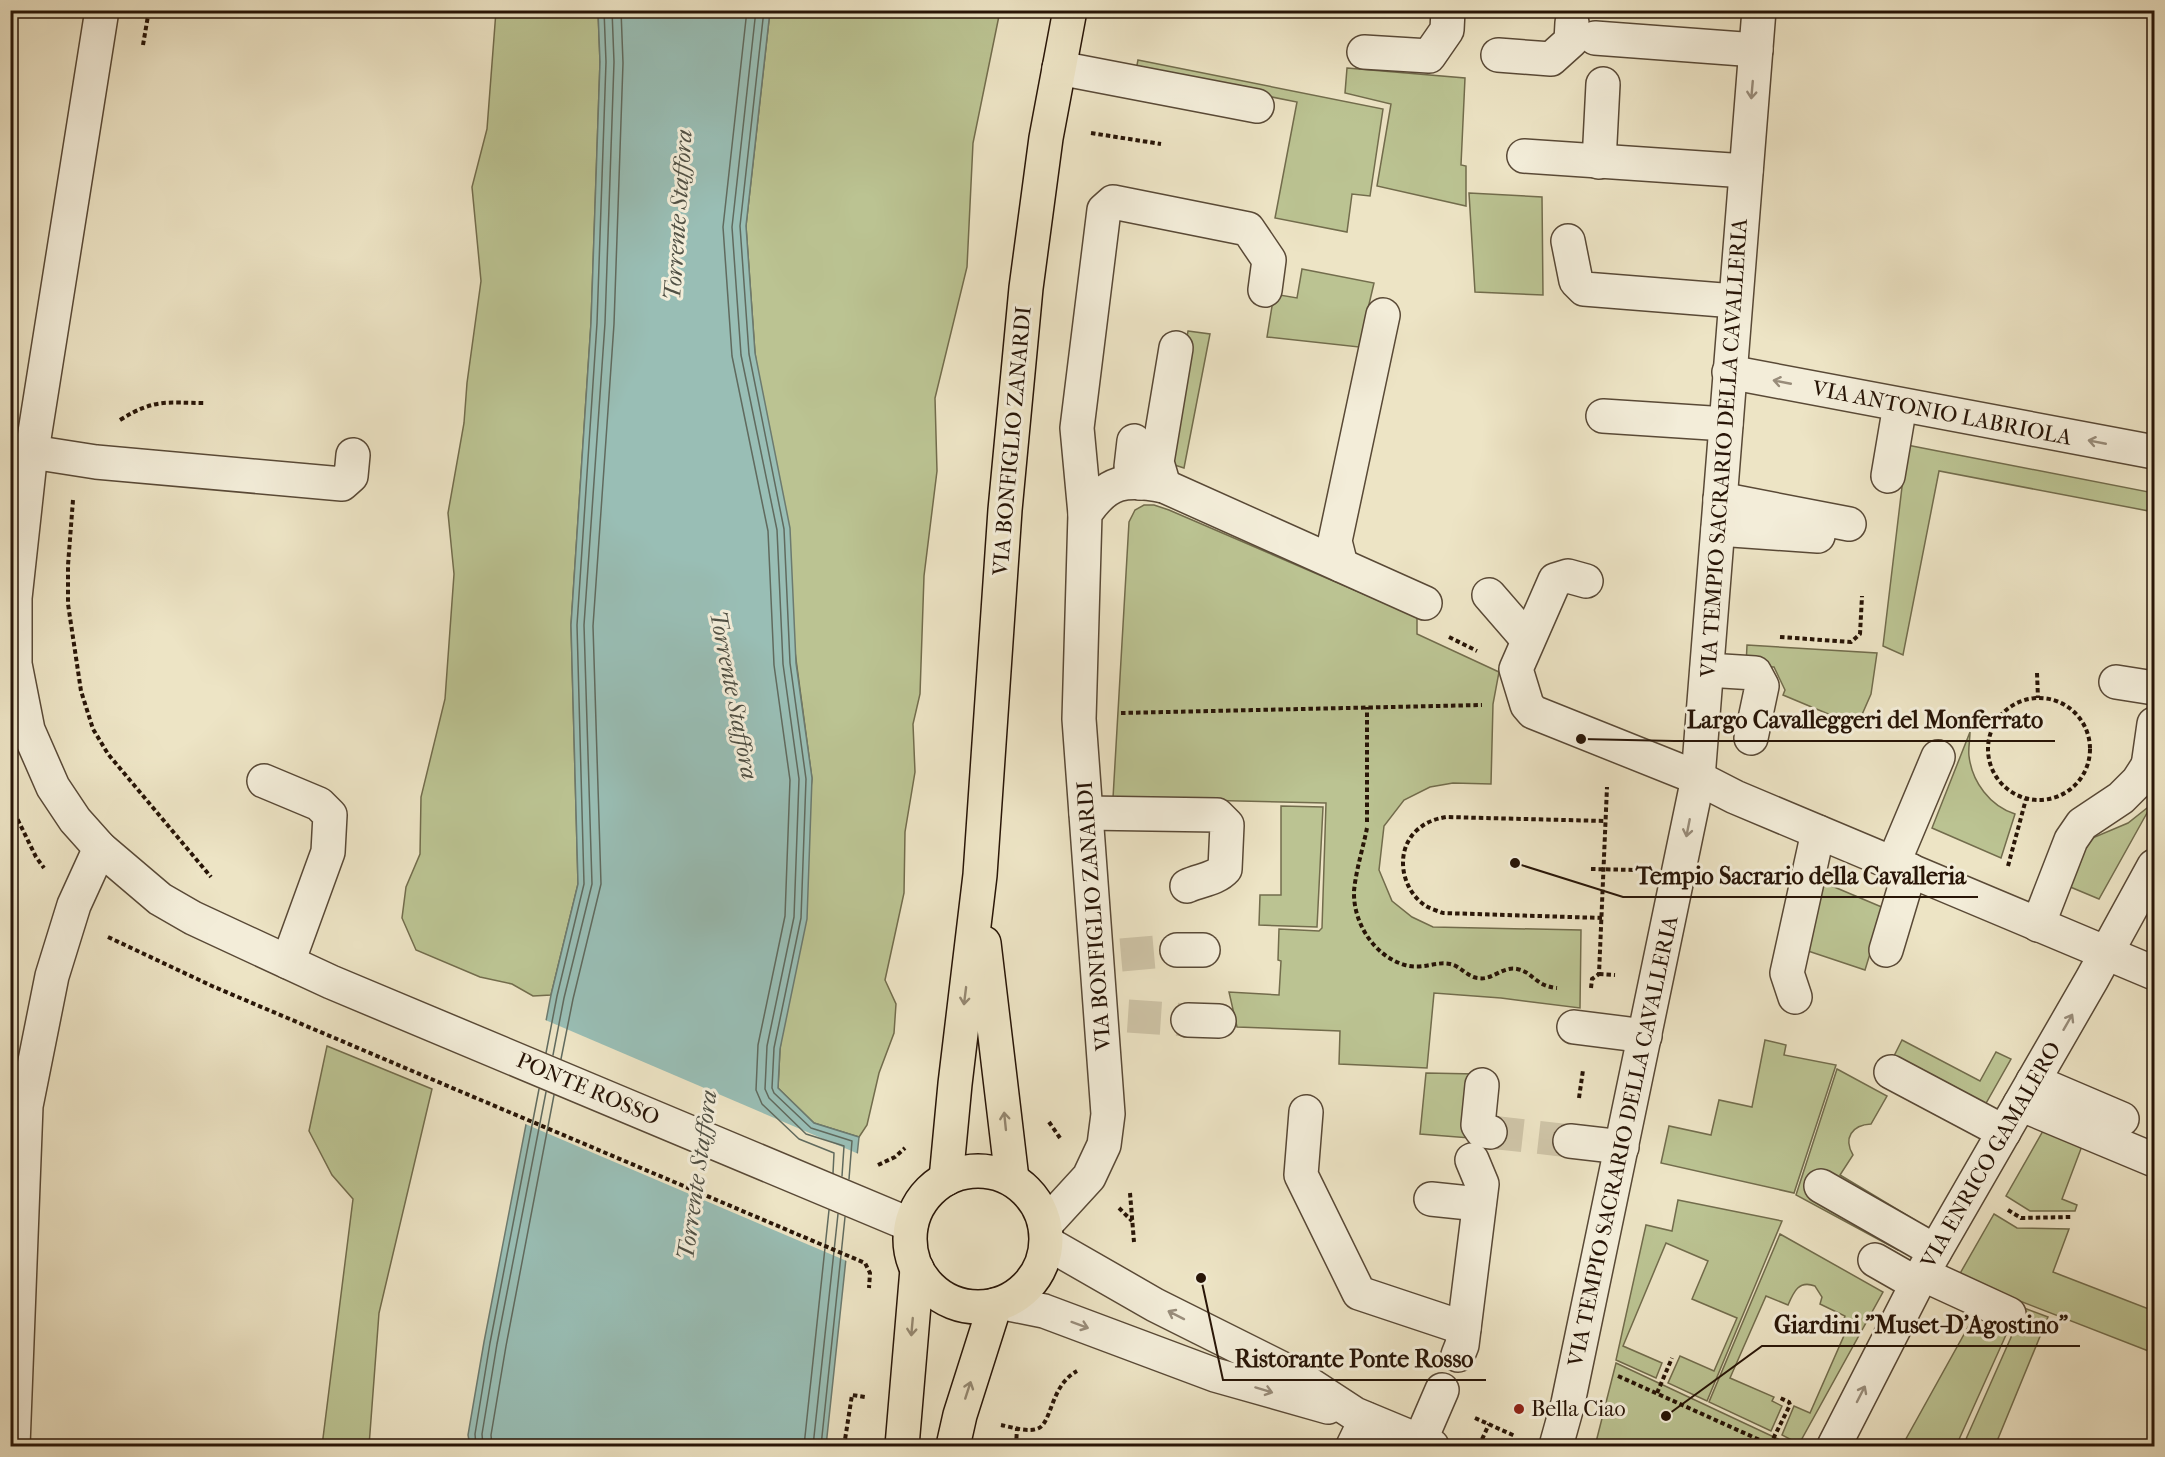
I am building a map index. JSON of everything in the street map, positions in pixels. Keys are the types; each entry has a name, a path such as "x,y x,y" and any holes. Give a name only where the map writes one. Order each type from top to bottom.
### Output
{"main road":[{"name":"VIA BONFIGLIO ZANARDI","path":"946,1179 980,875 1005,510 1026,288 1046,138 1070,10"},
{"name":"VIA BONFIGLIO ZANARDI","path":"980,875 982,929 1012,1179"},
{"path":"979,1171 996,1173 1012,1179 1027,1191 1039,1207 1046,1234 1043,1262 1034,1280 1020,1293 1000,1304 964,1306 949,1301 925,1282 917,1269 897,1219 918,1206 930,1190 946,1179 962,1173 979,1171"},
{"path":"902,1446 917,1269"},
{"path":"953,1446 960,1415 1000,1304"}],"street":[{"name":"PONTE ROSSO","path":"102,10 24,463 13,598 15,664 28,730 53,787 75,820 100,848 160,899 192,918 331,982 897,1219"},
{"path":"1364,52 1429,56 1447,30 1448,10"},
{"name":"VIA TEMPIO SACRARIO DELLA CAVALLERIA","path":"1556,1446 1571,1391 1698,778 1759,10"},
{"path":"1498,55 1551,59 1584,31 1756,50"},
{"path":"1059,68 1257,106"},
{"path":"1599,162 1604,84"},
{"path":"1524,156 1746,171"},
{"name":"VIA BONFIGLIO ZANARDI","path":"1046,1234 1089,1177 1104,1145 1114,1016 1108,955 1086,813 1079,719 1085,514 1077,428 1104,210 1113,202 1248,229 1269,260 1264,291"},
{"path":"1568,241 1576,280 1584,289 1736,301"},
{"path":"1341,565 1335,541 1383,315"},
{"path":"1152,484 1176,348"},
{"name":"VIA ANTONIO LABRIOLA","path":"1729,372 2154,453"},
{"path":"1888,476 1900,405"},
{"path":"1603,416 1726,424"},
{"path":"1134,441 1131,467 1152,484 1425,603"},
{"path":"24,463 86,460 342,484 351,476 353,455"},
{"path":"1085,514 1096,498 1107,488 1127,483 1152,484"},
{"path":"1719,514 1846,531"},
{"path":"1522,655 1555,580 1568,576 1586,581"},
{"path":"1489,595 1522,655 1527,705 1533,712 1698,778 1735,797 2154,973"},
{"path":"1707,670 1755,673 1762,686 1751,738"},
{"path":"2116,682 2154,688"},
{"path":"2038,925 2071,840 2082,824 2121,798 2138,781 2151,761 2154,724"},
{"path":"1886,950 1901,867 1938,757"},
{"path":"264,781 319,804 330,815 328,852 288,962"},
{"path":"1086,813 1217,815 1227,825 1226,869 1219,876 1200,880 1187,886"},
{"path":"1795,997 1787,973 1818,832"},
{"path":"13,1446 18,1104 52,976 74,905 100,848"},
{"name":"VIA ENRICO GAMALERO","path":"1834,1446 1925,1270 2107,953 2154,866"},
{"path":"1574,1027 1645,1036"},
{"path":"1891,1072 2004,1132"},
{"path":"1482,1085 1478,1125 1482,1131 1490,1132"},
{"path":"2027,1093 2122,1119"},
{"path":"2027,1093 2154,1160"},
{"path":"1306,1112 1302,1175 1359,1293 1461,1342 1482,1184 1472,1160"},
{"path":"1570,1141 1622,1147"},
{"path":"1821,1186 1925,1270 2009,1314"},
{"path":"1431,1199 1479,1203"},
{"path":"1046,1234 1155,1305 1297,1376 1358,1426"},
{"path":"1875,1260 1925,1270"},
{"path":"1000,1304 1044,1311 1358,1426 1426,1444 1442,1390"},
{"path":"979,1358 1001,1328 1010,1320 1022,1314 1044,1311"}],"path":[{"path":"141,56 149,10"},
{"path":"1084,132 1161,144"},
{"path":"206,403 165,401 133,412 119,421 107,438 86,460 68,565 68,604 81,691 93,729 108,754 189,853 211,877 220,882"},
{"path":"1710,633 1851,642 1860,634 1862,596"},
{"path":"1425,603 1426,627 1522,655"},
{"path":"2037,674 2038,698"},
{"path":"2038,698 2055,701 2071,709 2082,721 2089,736 2091,753 2078,783 2065,794 2039,801 2026,799 2011,793 1999,782 1991,767 1988,751 1990,735 1996,721 2007,709 2022,701 2038,698"},
{"path":"1079,719 1115,713 1367,706 1489,705 1533,712"},
{"path":"1367,706 1367,822"},
{"path":"2006,870 2026,799"},
{"path":"1599,963 1606,803"},
{"path":"1602,918 1443,913 1427,907 1413,895 1404,879 1402,861 1406,845 1416,831 1430,821 1446,817 1605,821"},
{"path":"1367,828 1354,892 1359,921 1366,936 1382,954 1404,965 1420,968 1440,964 1452,965 1476,978 1490,977 1500,970 1517,969 1526,972 1535,981 1561,988"},
{"path":"1591,868 1637,870"},
{"path":"1582,989 1591,989"},
{"path":"315,1030 865,1263"},
{"path":"1971,1190 2021,1218 2071,1217"},
{"path":"1657,1394 1672,1358"},
{"path":"1016,1446 1017,1428 1038,1428 1044,1423 1061,1383 1074,1371 1083,1369"},
{"path":"1613,1374 1772,1446 1790,1405 1778,1397"},
{"path":"844,1446 852,1395"},
{"path":"1479,1446 1489,1424"}],"green space":[{"path":"496,11 598,11 600,62 591,323 571,625 578,884 551,995 533,996 512,984 480,977 416,950 402,918 406,887 420,854 421,797 445,699 454,574 448,513 464,423 481,281 472,187 487,129"},
{"path":"770,11 1000,11 973,143 967,267 935,398 937,471 924,576 920,694 913,724 915,772 905,832 904,893 885,980 896,1004 894,1033 879,1073 867,1125 859,1137 814,1123 778,1088 780,1049 812,779 755,353 746,226"},
{"path":"1138,60 1383,109 1370,196 1352,194 1347,232 1275,218 1297,102 1136,70"},
{"path":"1347,68 1465,78 1461,165 1466,166 1466,206 1377,186 1391,104 1345,93"},
{"path":"1469,193 1542,197 1543,295 1475,292"},
{"path":"1302,269 1374,283 1359,347 1267,337 1274,294 1297,298"},
{"path":"1188,331 1210,334 1184,468 1165,462"},
{"path":"1907,445 2154,493 2154,512 1939,471 1903,655 1883,646"},
{"path":"1144,505 1154,505 1169,510 1417,617 1417,634 1499,672 1493,704 1491,784 1453,783 1430,787 1404,800 1384,826 1379,870 1392,901 1412,917 1433,927 1581,930 1580,1008 1501,998 1434,993 1427,1068 1339,1064 1340,1031 1237,1027 1229,992 1279,995 1281,961 1278,960 1279,929 1319,931 1322,928 1326,803 1113,798 1129,522 1135,510"},
{"path":"1747,645 1877,653 1871,694 1857,726 1783,695 1785,690 1774,667 1746,666"},
{"path":"1970,732 1969,756 1978,784 1990,799 2015,814 2001,858 1932,828"},
{"path":"2152,804 2099,899 2068,886 2090,839 2128,823"},
{"path":"1281,806 1323,807 1317,927 1259,925 1260,895 1281,895"},
{"path":"1820,881 1884,908 1865,970 1805,950"},
{"path":"1765,1040 1786,1045 1784,1055 1836,1065 1794,1193 1661,1163 1669,1126 1711,1135 1719,1100 1752,1107"},
{"path":"1902,1040 1980,1081 1996,1052 2011,1059 1985,1105 1894,1056"},
{"path":"327,1046 432,1089 379,1313 369,1446 322,1446 353,1199 332,1175 309,1131"},
{"path":"1837,1069 1887,1096 1871,1124 1859,1127 1851,1134 1849,1143 1853,1155 1840,1175 1915,1220 1898,1250 1796,1195"},
{"path":"1426,1073 1476,1074 1470,1138 1420,1134"},
{"path":"2043,1131 2082,1146 2062,1199 2077,1205 2075,1211 2030,1211 2006,1196"},
{"path":"1678,1200 1782,1221 1707,1401 1668,1383 1680,1356 1714,1371 1737,1318 1692,1299 1708,1261 1666,1243 1623,1346 1662,1363 1656,1378 1616,1360 1646,1225 1672,1231"},
{"path":"1994,1214 2017,1228 2069,1229 2053,1272 2154,1311 2154,1344 2151,1352 1958,1277"},
{"path":"1780,1234 1883,1292 1799,1444 1782,1435 1794,1406 1810,1413 1846,1331 1840,1328 1845,1316 1820,1304 1822,1297 1815,1286 1805,1284 1798,1288 1788,1305 1766,1296 1730,1378 1774,1397 1772,1401 1782,1406 1771,1431 1709,1402"},
{"path":"2024,1308 2048,1317 1995,1446 1982,1446 1966,1439"},
{"path":"1972,1320 2006,1335 1956,1446 1902,1446"},
{"path":"1616,1363 1793,1446 1595,1446"}],"water":[{"name":"Torrente Staffora","path":"598,11 770,11 746,226 755,353 790,528 796,663 812,778 807,919 780,1049 778,1088 814,1123 859,1137 826,1446 470,1446 468,1435 551,995 578,884 571,625 591,323 600,62"}],"pier":[{"path":"543,1019 861,1155 849,1262 523,1123"}],"tunnel":[{"path":"1121,955 1177,950"},
{"path":"1128,1016 1188,1020"},
{"path":"1490,1132 1570,1141"}],"place":[{"name":"Largo Cavalleggeri del Monferrato","path":"1581,739"},
{"name":"Tempio Sacrario della Cavalleria","path":"1515,863"},
{"name":"Ristorante Ponte Rosso","path":"1201,1278"},
{"name":"Bella Ciao","path":"1519,1409"},
{"name":"Giardini \"Muset-D'Agostino\"","path":"1666,1416"}]}
